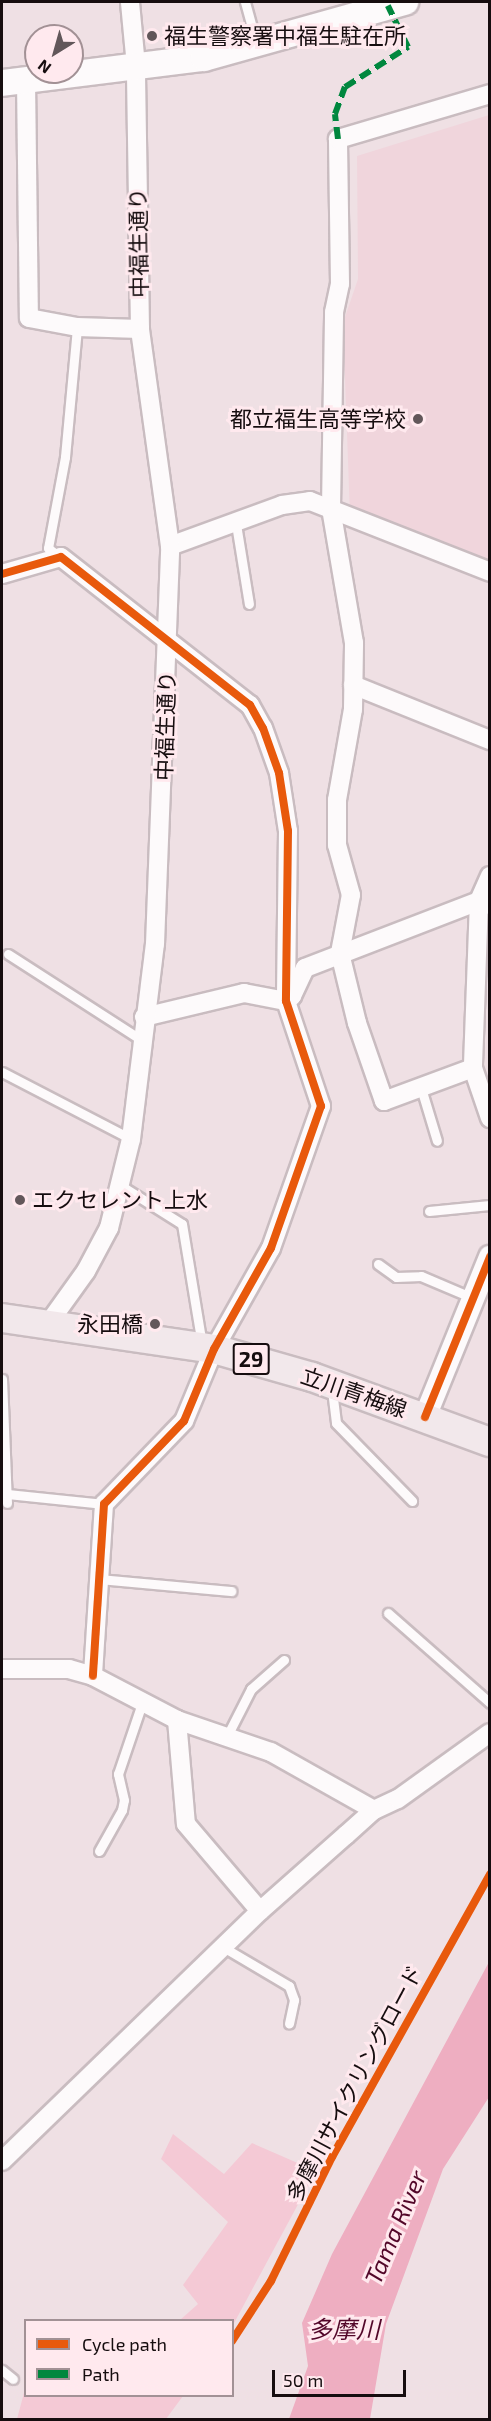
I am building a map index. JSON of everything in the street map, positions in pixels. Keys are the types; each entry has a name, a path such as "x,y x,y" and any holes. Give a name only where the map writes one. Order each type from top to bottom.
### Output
{"main road":[{"path":"14,82 204,58 401,2"},
{"name":"立川青梅線","path":"2,1318 209,1348 331,1383 489,1442"}],"street":[{"name":"中福生通り","path":"48,1324 86,1271 109,1228 131,1139 154,944 168,641 170,546 140,329 136,66 130,2"},
{"path":"14,82 29,318 77,327 140,329"},
{"path":"472,1068 384,1101 357,1023 340,953 351,895 337,846 337,800 349,747 353,685 350,610 331,508 334,312 340,284 338,139 489,94"},
{"path":"170,546 236,524 282,505 310,501 489,572"},
{"path":"2,574 61,557 249,705 263,728 279,773 288,831 286,1001 321,1106 320,1116 271,1248 209,1348 184,1420 104,1504 93,1676"},
{"path":"353,685 489,740"},
{"path":"489,876 484,903 472,1068 489,1118"},
{"path":"286,1001 292,996 305,968 340,953 484,903"},
{"path":"144,1017 244,993 286,1001"},
{"path":"425,1417 489,1257"},
{"path":"2,1669 69,1669 93,1676 177,1720 271,1752 374,1810"},
{"path":"177,1720 186,1824 260,1911"},
{"path":"2,2161 260,1911 374,1810 398,1799 489,1733"}],"lane":[{"path":"245,2 256,44"},
{"path":"61,557 48,548 65,457 77,327"},
{"path":"236,524 249,604"},
{"path":"8,954 141,1039"},
{"path":"2,1072 131,1139"},
{"path":"421,1088 437,1141"},
{"path":"120,1185 182,1224 209,1348"},
{"path":"429,1211 489,1205"},
{"path":"378,1264 396,1277 421,1276 472,1298"},
{"path":"2,1379 7,1498 104,1504"},
{"path":"331,1383 336,1423 412,1501"},
{"path":"98,1579 231,1591"},
{"path":"388,1613 489,1703"},
{"path":"226,1738 251,1689 284,1660"},
{"path":"99,1851 122,1810 124,1800 118,1774 142,1703"},
{"path":"223,1947 289,1986 294,2000 289,2023"},
{"path":"2,2370 12,2379"}],"shaded area":[{"name":"都立福生高等学校","path":"489,115 489,569 350,516 343,323 358,279 357,156"},
{"path":"173,2134 224,2174 252,2143 316,2171 234,2323 234,2319 181,2319 198,2304 183,2285 228,2222 161,2159"},
{"path":"24,2393 24,2397 182,2397 166,2419 17,2419"}],"water":[{"name":"多摩川","path":"489,1962 489,2097 443,2169 386,2324 370,2419 289,2419 308,2366 302,2323 332,2254"}],"marked path":[{"path":"338,139 335,114 345,87 408,47 388,6"}],"cycle path":[{"path":"2,574 61,557 250,705 263,728 279,773 288,831 286,1001 321,1106 271,1248 214,1349 184,1421 104,1504 93,1676"},
{"path":"425,1417 490,1257"},
{"name":"多摩川サイクリングロード","path":"234,2338 271,2281 332,2157 490,1874"}],"place":[{"name":"福生警察署中福生駐在所","path":"152,36"},
{"name":"都立福生高等学校","path":"418,419"},
{"name":"エクセレント上水","path":"20,1200"},
{"name":"永田橋","path":"155,1324"}],"water label":[{"name":"Tama River","path":"395,2227"}]}
